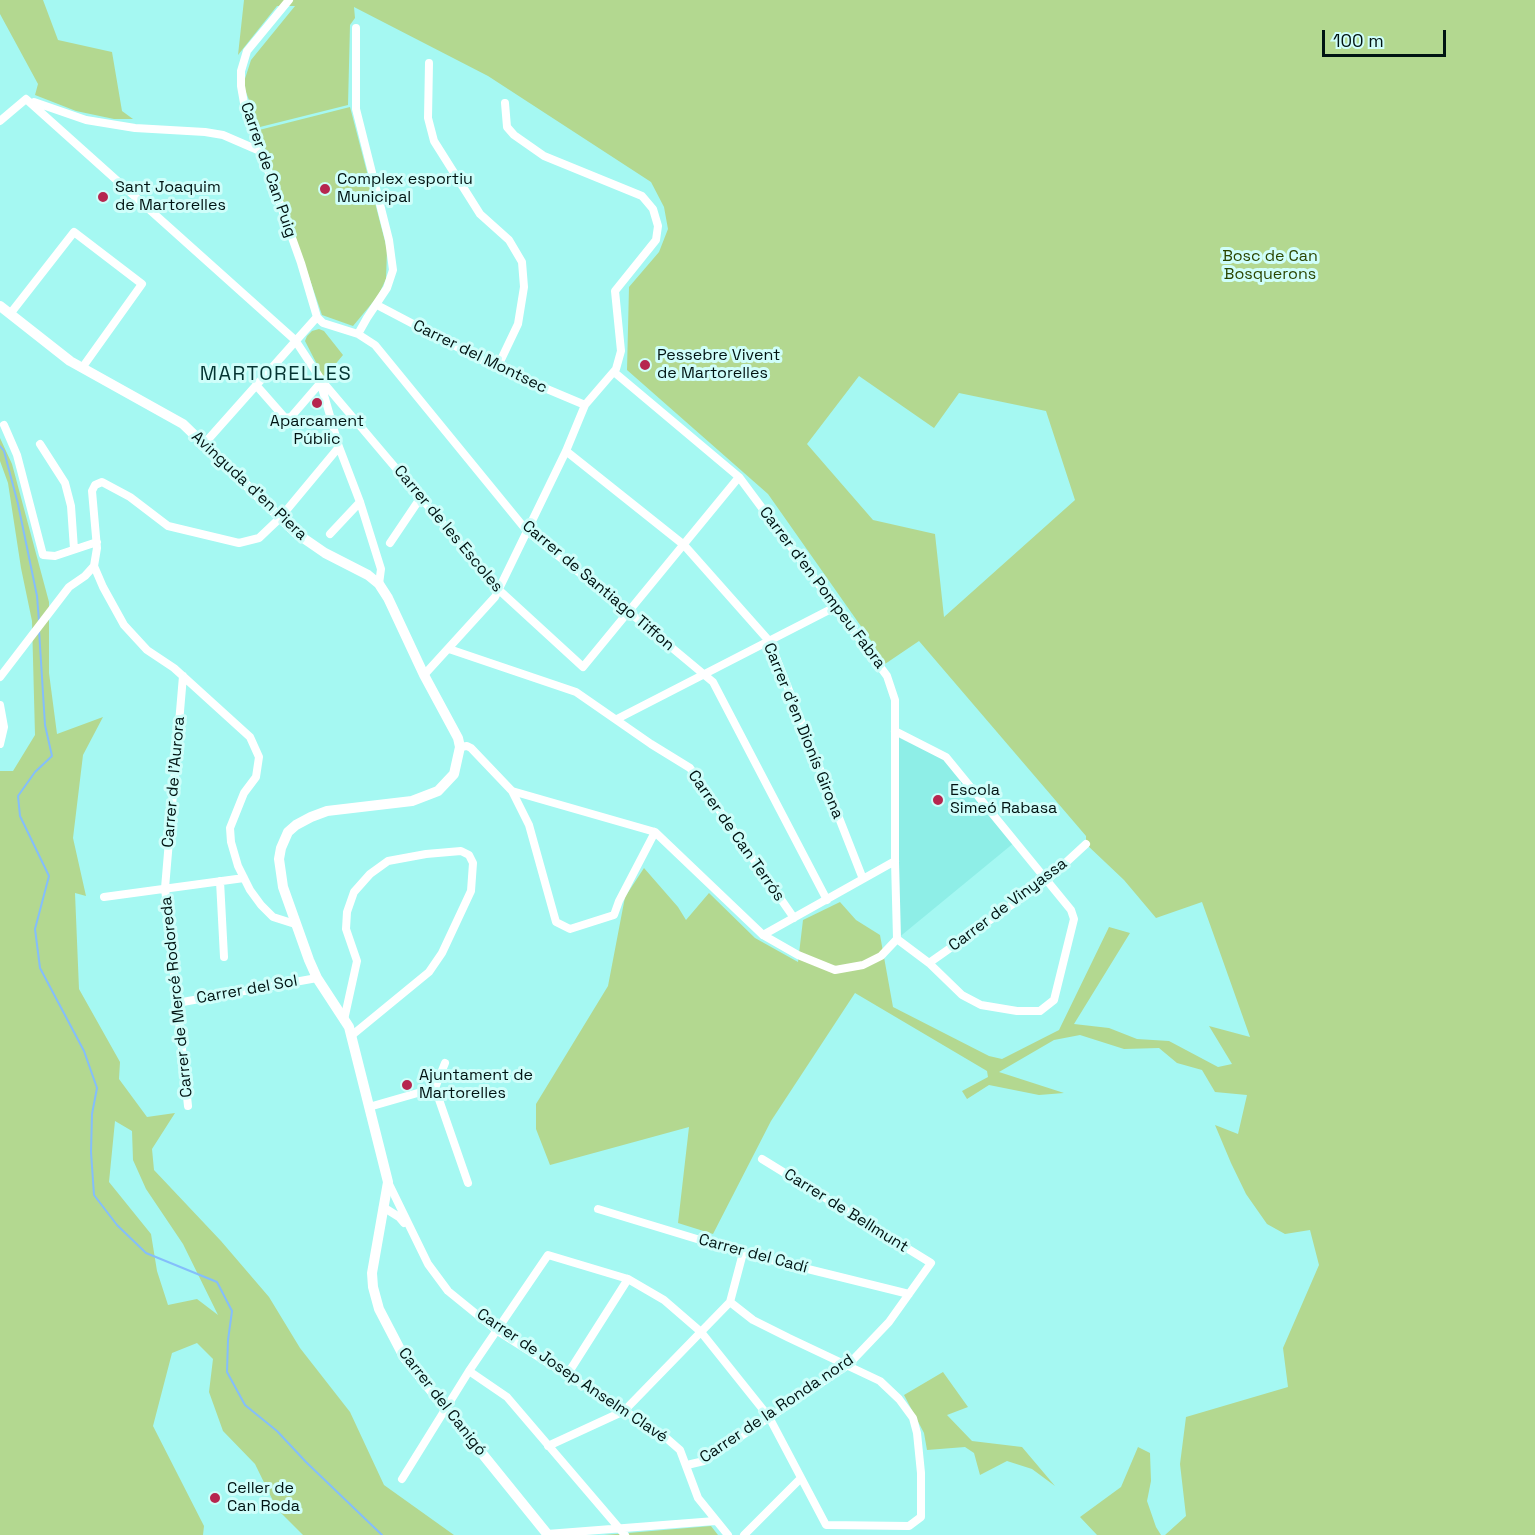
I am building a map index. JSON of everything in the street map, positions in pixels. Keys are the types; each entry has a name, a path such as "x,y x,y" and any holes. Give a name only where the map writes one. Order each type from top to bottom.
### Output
{"street":[{"name":"Carrer de Can Puig","path":"289,0 247,51 241,71 244,104 301,263 317,317"},
{"path":"356,27 356,109 389,240 393,270 387,288 358,334"},
{"path":"429,63 428,118 434,141 480,214 509,240 522,262 524,287 518,324 497,368"},
{"path":"26,99 86,120 135,128 223,135 260,150"},
{"path":"0,121 26,99"},
{"path":"26,99 295,340 322,381 339,447 360,502 381,569 379,584"},
{"path":"424,675 495,597 566,451 585,405 614,372 621,351 615,291 656,240 658,226 653,209 642,196 544,156 514,135 507,127 505,103"},
{"path":"10,314 74,232 142,284 82,368"},
{"name":"Carrer del Montsec","path":"377,305 497,368 585,405"},
{"name":"Avinguda d'en Piera","path":"0,306 70,361 183,424 296,533 324,554 368,575 379,584 388,598 460,747"},
{"path":"204,444 317,317"},
{"name":"Carrer de Santiago Tiffon","path":"317,317 322,323 358,334 375,345 527,531 712,682 826,900"},
{"name":"Carrer d'en Pompeu Fabra","path":"614,372 739,477 887,676 895,700 897,939"},
{"path":"256,385 285,418 291,417 322,381"},
{"name":"Carrer de les Escoles","path":"322,381 499,590 583,668 629,612"},
{"path":"4,425 16,456 43,555 55,556 97,542"},
{"path":"40,444 65,483 71,506 74,549"},
{"path":"295,924 273,917 261,905 244,878 233,850 230,828 244,793 256,777 259,757 250,737 183,676 147,650 124,625 94,566 97,542 92,491 102,482 130,497 168,526 239,543 259,538 280,518 339,447"},
{"name":"Carrer d'en Dionís Girona","path":"566,451 684,545 770,642 863,879"},
{"path":"629,612 739,477"},
{"path":"390,543 421,497"},
{"path":"330,534 360,502"},
{"path":"0,677 69,587 94,566"},
{"path":"617,719 836,607"},
{"name":"Carrer de Can Terrós","path":"449,649 576,692 690,768 794,918"},
{"name":"Carrer de l'Aurora","path":"165,888 183,676"},
{"path":"0,705 4,728 0,744"},
{"path":"512,791 655,832 763,935 798,955 835,970 863,965 881,956 897,939 929,963 962,995 981,1005 1017,1011 1040,1011 1054,1000 1074,919 1071,910 946,757 895,731"},
{"path":"460,747 471,748 512,791 529,825 556,922 570,929 614,915 655,832"},
{"name":"Carrer de Josep Anselm Clavé","path":"460,747 454,774 438,791 412,801 327,812 311,817 288,832 279,858 283,887 295,924 317,978 344,1020 351,1036 388,1182 428,1264 448,1291 496,1330 664,1436 680,1450 698,1498 728,1535"},
{"name":"Carrer de Vinyassa","path":"929,963 1047,880 1086,844"},
{"path":"344,1020 357,961 346,929 347,912 354,892 370,874 388,861 451,852 469,855 473,863 471,891 442,953 429,972 351,1036"},
{"path":"763,935 895,861"},
{"path":"104,897 244,878"},
{"path":"220,881 224,957"},
{"name":"Carrer de Mercé Rodoreda","path":"165,888 188,1106"},
{"name":"Carrer del Sol","path":"177,1003 317,978"},
{"path":"445,1063 435,1088 468,1184"},
{"path":"369,1107 435,1088"},
{"name":"Carrer de Bellmunt","path":"762,1159 931,1263"},
{"name":"Carrer del Canigó","path":"388,1182 379,1225 372,1280 379,1309 404,1357 547,1535"},
{"path":"383,1204 392,1203 400,1208"},
{"name":"Carrer de Josep Anselm Clavé","path":"383,1204 399,1217 411,1232"},
{"name":"Carrer del Cadí","path":"598,1209 743,1253 909,1294"},
{"path":"379,1225 391,1219 403,1222"},
{"path":"548,1446 624,1411 730,1302 743,1253"},
{"path":"402,1479 469,1371 548,1255 628,1279 664,1300 700,1332 769,1417 826,1525 909,1526 921,1517 921,1473 917,1433 913,1418 899,1399 880,1381 753,1320 730,1302"},
{"name":"Carrer de la Ronda nord","path":"687,1465 704,1461 848,1365 889,1322 931,1263"},
{"path":"567,1375 628,1279"},
{"path":"469,1371 507,1397 623,1532"},
{"path":"744,1535 800,1479"},
{"path":"547,1535 623,1532 715,1521"}],"shaded area":[{"name":"Escola Simeó Rabasa","path":"895,731 946,757 1015,842 897,939"}],"green space":[{"path":"0,0 43,0 58,40 112,52 122,111 133,119 114,119 76,111 35,95 38,84 0,14"},
{"name":"Bosc de Can Bosquerons","path":"244,0 1535,0 1535,1535 1165,1535 1186,1516 1180,1464 1186,1417 1288,1387 1283,1348 1319,1265 1310,1230 1285,1234 1267,1224 1246,1194 1231,1163 1215,1125 1238,1134 1247,1095 1215,1092 1202,1070 1177,1063 1159,1048 1124,1049 1080,1035 1054,1040 999,1072 1064,1093 1039,1095 989,1085 967,1099 962,1091 988,1077 987,1071 855,993 771,1121 713,1234 678,1223 689,1127 550,1165 536,1129 536,1104 608,986 625,897 644,868 678,907 686,920 709,893 755,938 798,962 803,920 840,902 856,920 880,935 893,1007 989,1056 1002,1059 1059,1030 1109,927 1130,933 1074,1024 1109,1028 1137,1039 1169,1041 1218,1067 1232,1064 1209,1026 1250,1037 1202,902 1156,918 1124,880 1086,844 1086,836 919,641 885,664 768,494 627,370 629,287 659,252 668,229 664,207 651,182 488,76 354,7 355,18 350,25 348,105 260,127 243,85 251,60 295,6 277,6 238,55","holes":["859,376 934,428 959,393 1046,411 1075,500 944,617 935,534 873,520 807,444"]},
{"name":"Complex esportiu Municipal","path":"350,107 387,249 386,279 378,296 353,326 322,315 259,130"},
{"path":"319,329 324,331 343,355 324,378 305,341 312,331"},
{"path":"0,438 12,464 49,602 49,673 57,734 103,717 83,755 73,838 86,896 75,893 79,989 120,1062 119,1079 147,1117 175,1113 152,1149 154,1170 221,1241 269,1297 300,1348 350,1412 384,1485 454,1535 303,1535 277,1509 255,1464 223,1431 209,1392 213,1359 197,1343 172,1353 153,1426 204,1526 203,1535 0,1535 0,771 13,771 35,735 32,621 8,483 0,461","holes":["115,1121 132,1131 133,1160 146,1189 183,1244 218,1315 197,1299 168,1305 157,1271 151,1234 109,1182"]},
{"path":"943,1372 968,1407 947,1415 972,1441 1022,1447 1055,1486 1032,1469 1007,1461 980,1475 974,1453 965,1447 927,1450 924,1433 904,1395"},
{"path":"1138,1447 1150,1453 1151,1481 1147,1501 1161,1535 1097,1535 1080,1517 1121,1487"},
{"path":"711,1526 718,1535 604,1535"}],"waterway":[{"path":"0,446 4,451 18,504 37,596 39,621"},
{"path":"39,630 45,725 52,756 35,772 18,796 20,816 49,876 35,929 40,968 84,1051 97,1088 92,1114 91,1152 94,1195 117,1225 146,1253 217,1282 232,1311 227,1372 245,1405 277,1431 382,1535"}],"place":[{"name":"Complex esportiu Municipal","path":"325,189"},
{"name":"Sant Joaquim de Martorelles","path":"103,197"},
{"name":"Pessebre Vivent de Martorelles","path":"645,365"},
{"name":"Aparcament Públic","path":"317,403"},
{"name":"Escola Simeó Rabasa","path":"938,800"},
{"name":"Ajuntament de Martorelles","path":"407,1085"},
{"name":"Celler de Can Roda","path":"215,1498"}],"district":[{"name":"MARTORELLES","path":"276,375"}]}
